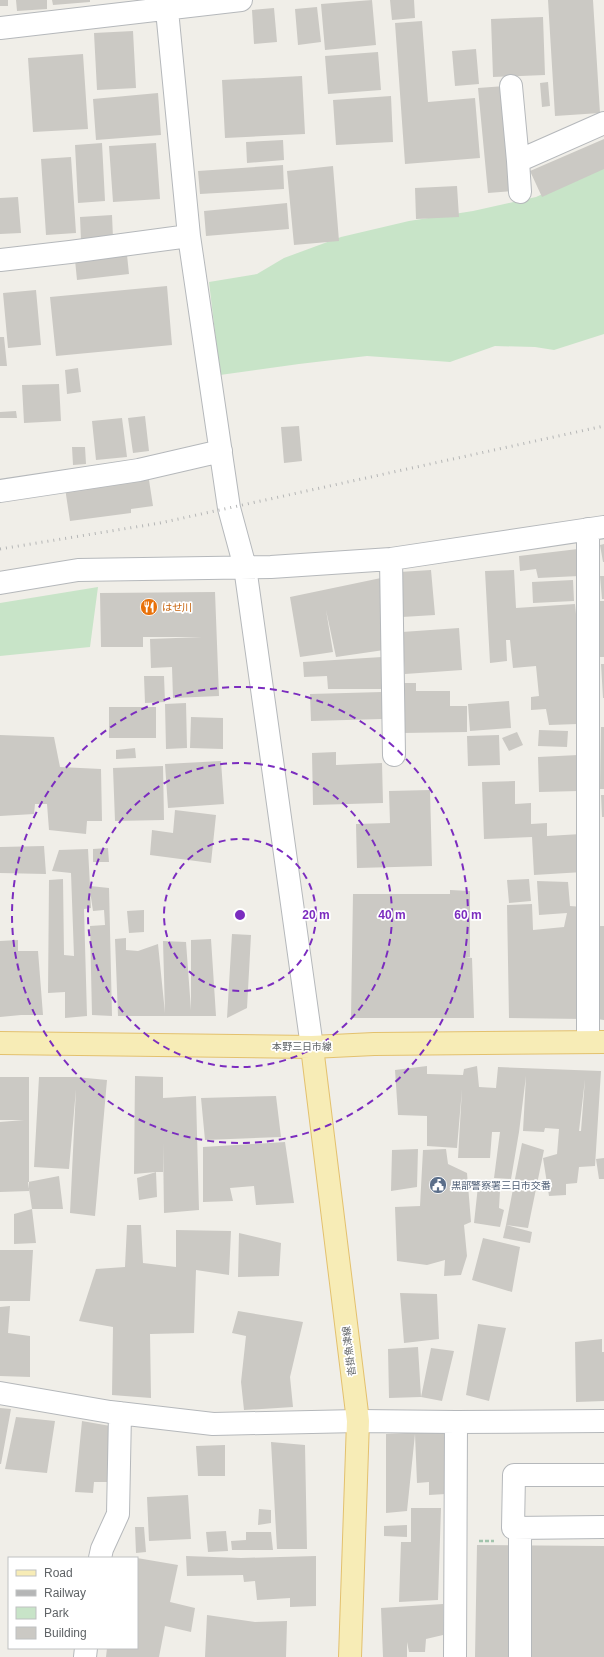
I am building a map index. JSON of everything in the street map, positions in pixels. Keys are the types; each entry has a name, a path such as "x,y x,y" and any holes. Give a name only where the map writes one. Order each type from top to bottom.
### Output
{"main road":[{"name":"本野三日市線","path":"0,1043 312,1047 374,1044 596,1042"},
{"name":"沓掛魚津線","path":"312,1047 358,1421 350,1657"}],"street":[{"path":"0,28 166,4 241,0"},
{"path":"166,4 189,236 229,508 245,566 312,1047"},
{"path":"511,86 520,192"},
{"path":"518,162 604,123"},
{"path":"0,260 189,236"},
{"path":"0,491 139,470 221,451"},
{"path":"0,583 78,570 245,566 271,567 391,559 596,528 596,1042"},
{"path":"391,559 394,755"},
{"path":"0,1393 120,1413 213,1424 358,1421 604,1421"},
{"path":"100,1557 102,1549 118,1514 120,1413"},
{"path":"455,1657 456,1422"},
{"path":"604,1475 514,1475 513,1528 604,1527"},
{"path":"520,1527 520,1657"}],"green space":[{"path":"604,166 604,334 554,350 535,347 495,346 450,362 367,356 220,375 209,282 257,274 284,258 341,237 409,221 473,211 536,197"},
{"path":"98,587 90,647 0,656 0,603"}],"building":[{"path":"0,0 8,0 8,6 0,6"},
{"path":"16,0 47,0 47,9 17,11"},
{"path":"52,0 90,0 90,2 53,5"},
{"path":"372,0 376,45 325,50 321,4"},
{"path":"390,0 414,0 415,18 392,20"},
{"path":"548,0 593,0 600,113 555,116"},
{"path":"317,7 321,42 298,45 295,9"},
{"path":"274,8 277,42 254,44 252,10"},
{"path":"543,17 545,75 493,77 491,19"},
{"path":"422,21 428,102 475,98 480,158 405,164 395,23"},
{"path":"133,31 136,88 97,90 94,33"},
{"path":"476,49 479,84 455,86 452,51"},
{"path":"378,52 381,90 328,94 325,56"},
{"path":"83,54 88,129 33,132 28,58"},
{"path":"302,76 305,134 225,138 222,80"},
{"path":"548,82 550,106 542,107 540,83"},
{"path":"505,86 515,191 488,193 478,88"},
{"path":"158,93 161,135 96,140 93,99"},
{"path":"391,96 393,142 336,145 333,100"},
{"path":"604,139 604,169 542,197 530,171"},
{"path":"283,140 284,160 247,163 246,142"},
{"path":"102,143 105,201 78,203 75,145"},
{"path":"156,143 160,199 113,202 109,146"},
{"path":"71,157 76,233 46,235 41,159"},
{"path":"283,165 284,189 200,194 198,171"},
{"path":"333,166 339,241 294,245 287,171"},
{"path":"457,186 459,217 416,219 415,188"},
{"path":"18,197 21,233 0,234 0,198"},
{"path":"287,203 289,229 206,236 204,211"},
{"path":"112,215 113,238 81,240 80,217"},
{"path":"127,255 129,274 77,280 75,260"},
{"path":"167,286 172,345 56,356 50,297"},
{"path":"36,290 41,345 8,348 3,293"},
{"path":"0,337 4,337 7,366 0,366"},
{"path":"78,368 81,392 67,394 65,370"},
{"path":"59,384 61,421 24,423 22,385"},
{"path":"16,411 17,418 0,418 0,412"},
{"path":"145,416 149,451 133,453 128,418"},
{"path":"122,418 127,457 96,460 92,421"},
{"path":"299,426 302,461 284,463 281,427"},
{"path":"72,447 85,447 86,464 73,465"},
{"path":"149,480 153,506 131,509 131,513 70,521 65,488"},
{"path":"604,544 604,562 603,562 600,545"},
{"path":"578,549 579,576 538,578 536,569 520,571 519,556"},
{"path":"431,570 435,615 402,617 399,572"},
{"path":"514,570 516,608 575,604 581,664 578,724 549,725 546,709 531,710 531,697 539,696 536,666 513,668 510,640 506,640 507,661 490,663 485,571"},
{"path":"600,576 604,576 604,599 602,599"},
{"path":"381,578 384,650 336,657 326,610 333,652 300,657 290,597"},
{"path":"573,580 574,601 533,603 532,582"},
{"path":"215,592 219,696 173,698 172,667 151,668 150,639 202,637 143,637 143,647 101,647 100,593"},
{"path":"597,601 604,601 604,657 599,657"},
{"path":"459,628 462,670 405,674 402,632"},
{"path":"382,657 385,689 328,689 327,676 304,677 303,662"},
{"path":"601,664 604,664 604,698 603,698"},
{"path":"144,676 164,676 165,702 145,703"},
{"path":"402,683 416,683 416,691 450,691 450,706 467,706 467,732 403,733"},
{"path":"382,692 382,719 311,721 310,694"},
{"path":"509,701 511,728 470,731 468,704"},
{"path":"186,703 187,748 166,749 165,704"},
{"path":"109,707 156,707 156,738 109,738"},
{"path":"191,717 223,718 223,749 190,748"},
{"path":"601,727 604,727 604,789 600,789"},
{"path":"539,730 568,731 567,747 538,746"},
{"path":"517,732 523,745 509,751 502,738"},
{"path":"0,735 54,737 60,767 101,769 102,821 87,821 86,834 49,830 47,804 35,804 34,814 0,816"},
{"path":"499,735 500,765 468,766 467,736"},
{"path":"135,748 136,758 116,759 116,750"},
{"path":"336,752 336,765 382,763 383,803 313,805 312,753"},
{"path":"578,755 579,791 539,792 538,757"},
{"path":"221,761 224,804 168,808 165,764"},
{"path":"163,766 164,820 115,821 113,768"},
{"path":"515,781 515,804 531,803 531,824 547,823 547,836 581,834 583,872 534,875 532,837 484,839 482,782"},
{"path":"430,790 432,866 357,868 356,824 390,823 389,791"},
{"path":"601,795 604,795 604,817 602,817"},
{"path":"175,810 216,815 211,863 150,855 152,830 173,833"},
{"path":"44,846 46,874 0,873 0,847"},
{"path":"108,848 109,862 93,862 93,849"},
{"path":"88,849 90,886 109,888 112,1016 92,1015 90,926 105,925 104,910 93,911 90,891 91,908 84,909 87,1016 65,1018 65,992 48,993 49,880 63,879 64,955 74,956 71,873 52,871 59,850"},
{"path":"529,879 531,901 509,903 507,880"},
{"path":"537,881 568,882 570,906 583,907 583,1019 509,1018 507,905 532,904 533,930 564,927 567,913 539,915"},
{"path":"450,890 470,891 470,957 465,957 472,958 474,1018 351,1018 353,894 450,894"},
{"path":"144,910 144,932 129,933 127,911"},
{"path":"600,926 604,926 604,1020 597,1019"},
{"path":"232,934 251,935 247,1008 227,1018"},
{"path":"126,938 126,950 138,951 158,944 165,1013 163,941 186,942 191,1010 191,940 211,939 216,1016 118,1016 115,939"},
{"path":"18,940 18,951 38,951 43,1015 0,1017 0,941"},
{"path":"427,1066 427,1074 463,1075 464,1069 477,1066 479,1087 496,1088 498,1067 601,1071 595,1166 579,1167 577,1183 566,1184 566,1195 549,1196 543,1158 557,1154 559,1129 545,1128 544,1132 523,1131 526,1076 511,1179 494,1178 500,1132 492,1132 490,1158 458,1158 462,1089 457,1148 427,1146 427,1116 398,1115 395,1070","holes":["585,1079 581,1131 579,1131"]},
{"path":"135,1076 163,1077 163,1098 196,1096 199,1210 164,1213 163,1143 163,1172 134,1174"},
{"path":"0,1077 29,1077 29,1191 0,1192 0,1122 24,1120 0,1120"},
{"path":"39,1077 76,1077 107,1080 95,1216 70,1213 76,1089 69,1169 34,1167"},
{"path":"276,1096 281,1137 205,1140 201,1098"},
{"path":"285,1142 294,1203 256,1205 254,1186 230,1188 233,1201 203,1202 203,1147"},
{"path":"522,1143 544,1150 528,1228 506,1225"},
{"path":"418,1149 417,1187 391,1191 392,1150"},
{"path":"446,1149 448,1164 467,1173 471,1222 464,1225 467,1256 461,1275 444,1276 445,1260 427,1265 397,1261 395,1207 420,1206 423,1150"},
{"path":"604,1158 604,1179 599,1179 596,1159"},
{"path":"156,1172 157,1197 139,1200 137,1178"},
{"path":"59,1176 63,1209 32,1209 28,1182"},
{"path":"478,1186 500,1191 499,1208 504,1210 500,1227 474,1223"},
{"path":"32,1209 36,1243 14,1244 14,1214"},
{"path":"127,1225 141,1225 143,1263 176,1267 176,1230 231,1231 229,1275 196,1270 194,1333 150,1334 151,1398 112,1395 113,1327 79,1321 96,1269 125,1267"},
{"path":"506,1225 532,1232 530,1243 503,1238"},
{"path":"239,1233 281,1243 279,1276 238,1277"},
{"path":"483,1238 520,1247 512,1292 472,1280"},
{"path":"0,1250 33,1250 30,1301 0,1301"},
{"path":"400,1293 437,1294 439,1339 404,1343"},
{"path":"10,1306 8,1333 30,1336 30,1377 0,1376 0,1307"},
{"path":"238,1311 303,1322 290,1377 293,1407 244,1410 241,1382 246,1336 232,1333"},
{"path":"478,1324 506,1328 489,1401 466,1395"},
{"path":"602,1339 602,1352 604,1352 604,1401 576,1402 575,1342"},
{"path":"418,1347 421,1397 389,1398 388,1349"},
{"path":"431,1348 454,1351 442,1401 421,1397"},
{"path":"0,1408 11,1409 1,1464 0,1464"},
{"path":"16,1417 55,1421 47,1473 5,1469"},
{"path":"82,1421 116,1427 108,1482 94,1482 93,1493 75,1492"},
{"path":"447,1431 446,1494 429,1495 429,1482 417,1483 415,1434 407,1511 386,1513 386,1434"},
{"path":"271,1442 305,1445 307,1549 277,1549"},
{"path":"225,1445 225,1476 198,1476 196,1446"},
{"path":"188,1495 191,1539 149,1541 147,1497"},
{"path":"411,1508 441,1508 438,1600 399,1602 401,1542 411,1542"},
{"path":"259,1509 271,1510 271,1523 258,1525"},
{"path":"407,1525 407,1537 384,1536 384,1526"},
{"path":"135,1527 144,1527 146,1552 136,1553"},
{"path":"226,1531 228,1551 208,1552 206,1532"},
{"path":"246,1532 271,1532 273,1550 232,1550 231,1541 246,1540"},
{"path":"477,1545 604,1546 604,1657 475,1657"},
{"path":"186,1556 241,1558 316,1556 316,1606 290,1607 290,1598 257,1600 255,1581 244,1582 243,1575 187,1576"},
{"path":"138,1558 178,1565 170,1602 195,1608 191,1632 165,1626 159,1657 106,1657 107,1649 138,1649"},
{"path":"443,1604 443,1635 426,1639 425,1652 409,1652 407,1642 407,1657 383,1657 381,1608"},
{"path":"207,1615 255,1622 287,1621 286,1657 205,1657"}],"railway":[{"path":"0,549 160,523 604,426"}],"place":[{"name":"はせ川","path":"149,607"},
{"name":"黒部警察署三日市交番","path":"438,1185"}]}
